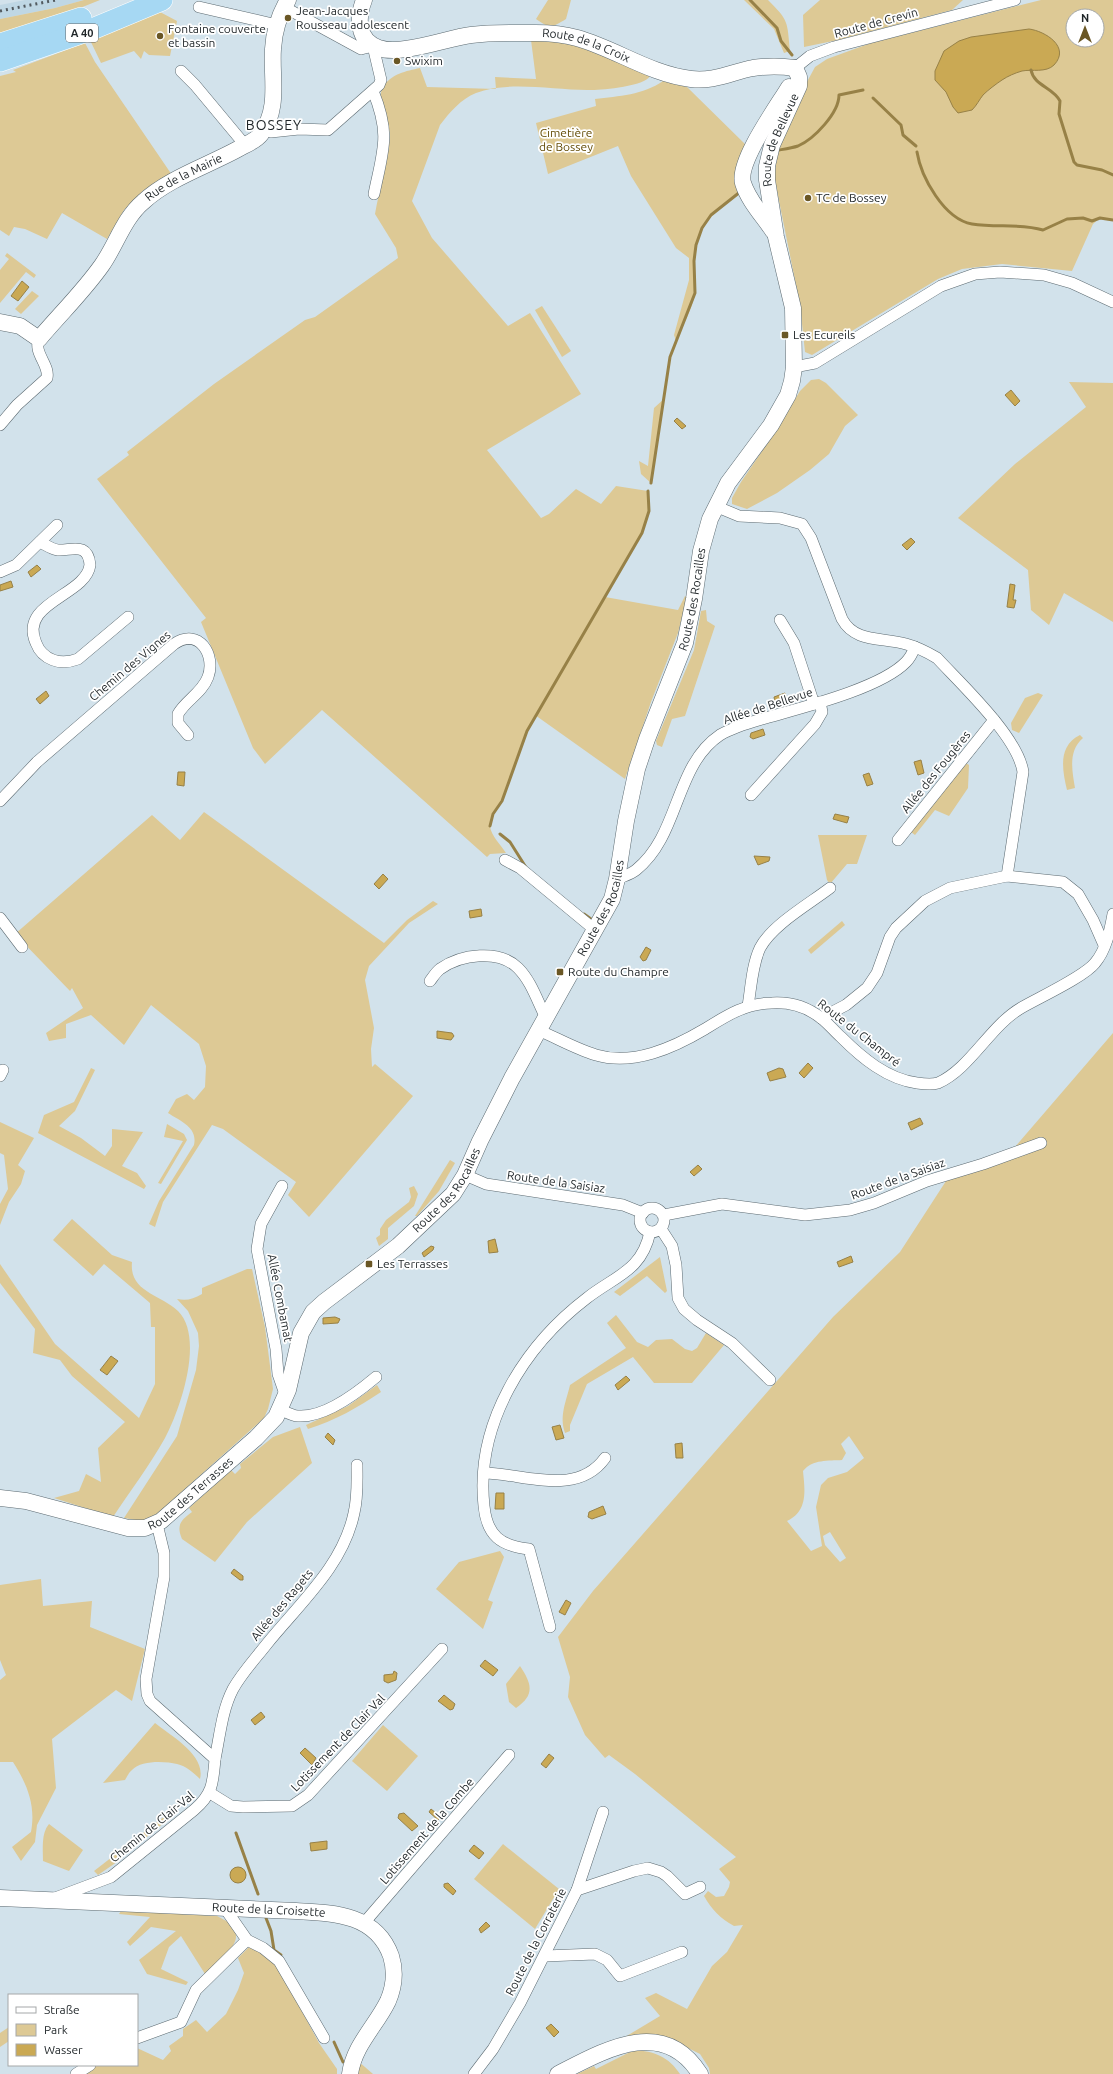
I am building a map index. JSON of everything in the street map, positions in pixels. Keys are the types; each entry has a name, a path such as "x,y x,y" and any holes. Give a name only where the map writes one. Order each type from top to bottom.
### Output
{"highway":[{"name":"A 40","path":"0,44 60,26 126,0"},
{"name":"A 40","path":"0,61 90,30 162,0"}],"street":[{"path":"264,130 271,132 300,129 328,130 379,85 381,80 373,46 363,35 359,24 360,12 364,0"},
{"name":"Route de Crevin","path":"795,68 817,52 1015,0"},
{"name":"Route de la Croix","path":"286,3 361,49 373,46 391,50 473,35 550,34 579,39 657,71 690,79 709,80 765,66 795,68"},
{"name":"Rue de la Mairie","path":"39,339 87,286 103,263 128,220 142,202 164,186 257,138 264,130 272,111 275,80 273,49 277,25 286,3"},
{"path":"199,7 277,25"},
{"name":"Route de Bellevue","path":"776,236 744,184 743,170 751,149 791,84 795,68"},
{"name":"Route de Bellevue","path":"788,395 794,367 793,308 776,236 767,180 767,166 772,145 799,86 799,77 795,68"},
{"path":"181,71 195,85 245,145"},
{"path":"373,91 380,107 385,136 384,149 374,194"},
{"path":"794,367 815,363 941,286 975,274 1000,272 1044,275 1072,283 1113,302"},
{"path":"0,322 20,326 39,339 38,347 48,373 47,378 17,405 0,425"},
{"name":"Route des Rocailles","path":"283,1402 301,1333 313,1312 411,1235 453,1194 465,1175 480,1141 542,1023 612,899 617,879 626,821 640,758 684,643 693,605 701,551 715,506 728,483 771,425 788,395"},
{"path":"715,506 739,516 780,518 802,524 811,538 842,619 850,630 858,636 916,647 937,658 994,720 1020,759 1023,772 1008,876"},
{"path":"0,572 16,565 57,525"},
{"path":"40,542 57,550 78,549 86,555 90,565 85,577 47,606 36,618 34,638 43,653 58,661 68,662 78,659 128,617"},
{"path":"751,795 815,724 822,712 817,703 794,643 780,620"},
{"name":"Chemin des Vignes","path":"0,801 37,762 174,644 186,638 197,640 203,646 208,653 210,664 208,677 204,685 178,714 178,723 188,735"},
{"name":"Allée de Bellevue","path":"617,879 636,870 656,848 666,831 694,764 713,741 723,734 746,724 817,703 863,686 895,670 907,660 916,647"},
{"name":"Allée des Fougères","path":"898,840 994,720"},
{"path":"505,860 520,868 595,930"},
{"path":"821,1018 846,1005 867,988 877,973 893,933 900,923 925,901 950,888 1008,876 1053,880 1071,887 1086,906 1104,945"},
{"path":"748,1006 758,953 765,941 782,924 830,888"},
{"name":"Route du Champré","path":"542,1023 594,1054 613,1058 628,1058 668,1048 731,1013 748,1006 762,1003 785,1003 802,1008 821,1018 848,1044 891,1076 904,1081 935,1084 945,1079 973,1055 997,1028 1012,1014 1089,970 1098,960 1113,914"},
{"path":"0,918 22,947"},
{"path":"430,981 440,969 461,960 488,956 503,958 514,964 523,973 542,1023"},
{"name":"Route de la Saisiaz","path":"664,1215 722,1204 805,1215 850,1210 874,1203 927,1180 983,1164 1041,1143"},
{"name":"Route de la Saisiaz","path":"465,1175 486,1184 623,1205 643,1213"},
{"name":"Allée Combamat","path":"282,1186 261,1224 257,1249 275,1340 278,1374 283,1402"},
{"path":"649,1208 659,1210 664,1215 664,1224 661,1229 656,1232 650,1232 641,1224 640,1219 643,1213 649,1208"},
{"path":"661,1229 672,1246 676,1265 678,1298 684,1309 697,1320 732,1343 770,1380"},
{"path":"550,1627 529,1549 515,1548 505,1543 496,1537 488,1527 483,1499 488,1442 493,1424 508,1388 524,1362 542,1341 588,1297 624,1274 636,1264 645,1250 650,1232"},
{"path":"283,1402 296,1416 321,1412 345,1399 376,1377"},
{"name":"Route des Terrasses","path":"0,1498 26,1501 128,1528 139,1529 157,1524 166,1518 264,1430 283,1402"},
{"path":"485,1473 571,1481 588,1474 606,1458"},
{"name":"Allée des Ragets","path":"215,1759 225,1710 237,1682 317,1585 342,1548 350,1529 356,1506 357,1465"},
{"path":"157,1524 164,1553 164,1577 146,1678 147,1694 156,1707 215,1759"},
{"name":"Lotissement de Clair Val","path":"210,1793 226,1803 236,1807 283,1807 298,1803 308,1795 442,1649"},
{"name":"Lotissement de la Combe","path":"364,1923 509,1756"},
{"name":"Chemin de Clair-Val","path":"49,1900 111,1877 194,1810 210,1793 215,1759"},
{"name":"Route de la Corraterie","path":"474,2074 508,2024 577,1890 604,1812"},
{"path":"577,1890 645,1868 661,1872 685,1894 700,1887"},
{"name":"Route de la Croisette","path":"0,1898 224,1907 333,1914 353,1918 364,1923 380,1936 388,1950 393,1967 394,1981 387,2002 357,2050 350,2074"},
{"path":"224,1907 247,1940 262,1948 279,1961 324,2038"},
{"path":"138,2038 181,2022 196,1990 247,1940"},
{"path":"544,1956 595,1954 608,1960 620,1976 682,1952"},
{"path":"558,2074 610,2048 627,2043 646,2042 658,2043 675,2050 687,2058 700,2074"},
{"path":"76,2074 88,2066"}],"shaded area":[{"path":"25,0 84,0 55,8 0,19 0,5"}],"green space":[{"path":"84,0 100,0 50,20 0,33 0,19 55,8"},
{"path":"548,0 571,0 566,19 554,26 548,26 536,19"},
{"path":"744,0 768,0 775,7 786,22 790,51 784,53 774,29"},
{"path":"820,0 963,0 952,10 838,40 804,47 803,15"},
{"path":"1041,0 1113,0 1113,220 1100,218 1093,224 1072,271 1002,264 962,269 938,279 812,355 805,352 800,305 775,181 776,167 782,137 801,93 815,67 827,59 871,43"},
{"path":"160,12 177,21 170,56 149,55 144,51 141,59 134,51 101,63 90,40"},
{"path":"531,40 576,44 650,76 647,79 633,85 605,89 578,90 533,87 496,88 495,77 536,79"},
{"path":"85,43 95,62 172,175 144,190 124,210 107,239 62,213 47,239 25,229 14,227 9,236 0,230 0,76 16,72 13,70"},
{"path":"420,68 427,87 491,89 476,93 465,99 440,125 412,201 432,238 508,326 530,313 581,394 487,450 541,518 549,514 576,489 601,504 616,486 648,491 649,511 642,533 605,597 678,610 685,596 687,598 678,633 651,702 625,779 535,715 506,791 490,823 492,833 506,853 490,854 487,857 322,710 265,764 253,748 201,622 206,618 97,479 129,455 127,452 214,384 305,320 315,317 398,258 396,248 375,214 386,164 390,135 382,105 381,93 383,87 390,79 409,70"},
{"name":"Cimetière de Bossey","path":"663,81 687,87 747,146 740,192 722,205 708,221 698,239 694,261 696,284 694,298 676,341 674,335 689,280 689,258 676,248 631,176 618,146 548,174 536,123 596,106 595,99 622,96 639,92 655,86"},
{"path":"7,253 36,275 34,278 26,272 0,303 0,270 9,259 5,256"},
{"path":"32,291 39,296 21,314 15,309"},
{"path":"542,306 571,351 562,357 535,310"},
{"path":"819,379 826,383 858,415 845,426 829,454 810,470 777,493 747,509 732,504 732,498 741,482 775,432 800,391 811,380"},
{"path":"1069,382 1113,383 1113,622 1064,593 1049,625 1031,610 1028,570 958,518 1015,464 1086,407"},
{"path":"665,398 661,411 651,483 641,474 639,461 648,466 654,408"},
{"path":"706,610 707,621 715,626 685,716 672,719 662,747 657,745 656,741 694,650 701,611"},
{"path":"1038,693 1043,695 1019,733 1012,730 1011,723 1025,698"},
{"path":"1080,735 1083,738 1075,749 1072,761 1075,788 1067,790 1063,759 1068,745"},
{"path":"966,763 969,765 968,788 949,816 935,810 915,835 911,832"},
{"path":"204,812 384,943 407,920 433,901 438,904 409,923 369,966 365,980 374,1028 371,1049 372,1067 375,1064 413,1096 309,1217 288,1195 296,1182 223,1129 212,1125 163,1202 155,1227 149,1224 159,1201 194,1145 195,1139 191,1129 168,1113 176,1099 187,1094 194,1100 205,1087 206,1066 199,1044 151,1005 124,1045 91,1015 66,1024 66,1038 49,1041 46,1033 83,1008 72,988 70,991 15,934 152,815 180,840"},
{"path":"818,835 867,835 857,864 847,864 830,884 827,880"},
{"path":"842,921 845,925 811,954 808,950"},
{"path":"1113,1033 1113,2074 710,2074 709,2068 700,2054 682,2045 650,2034 625,2037 660,2016 645,1998 656,1993 687,2009 712,1966 727,1952 743,1925 734,1926 725,1920 713,1910 704,1896 708,1891 716,1897 724,1896 730,1882 719,1869 736,1857 635,1774 609,1755 605,1758 585,1735 568,1697 570,1677 558,1637 593,1591 833,1317 900,1252 946,1181 1015,1147","holes":["849,1436 864,1458 847,1472 828,1478 821,1485 816,1507 822,1546 811,1551 787,1521 799,1512 804,1500 803,1471 811,1464 842,1460 846,1453 841,1444","830,1532 846,1558 840,1562 825,1545 823,1536"]},
{"path":"91,1068 95,1070 75,1111 59,1126 81,1138 105,1156 112,1146 112,1129 143,1132 122,1166 137,1173 146,1186 144,1189 38,1133 44,1115 74,1102"},
{"path":"0,1122 34,1138 18,1165 25,1171 21,1184 9,1202 0,1225 0,1204 8,1189 4,1155 0,1153"},
{"path":"167,1124 184,1134 187,1140 161,1184 158,1183 183,1141 164,1137"},
{"path":"450,1160 455,1163 439,1191 417,1216 415,1216"},
{"path":"414,1186 418,1194 414,1206 388,1228 388,1239 379,1246 376,1238 380,1235 380,1229 386,1220 409,1202 411,1197 409,1188"},
{"path":"72,1219 112,1255 132,1262 132,1272 135,1280 140,1286 178,1311 186,1323 189,1338 190,1356 187,1374 183,1393 171,1426 153,1458 113,1517 54,1498 79,1491 86,1474 101,1482 98,1448 125,1422 72,1376 60,1360 33,1353 35,1329 0,1283 0,1264 55,1344 139,1418 155,1384 155,1327 151,1327 150,1303 104,1264 93,1276 53,1240"},
{"path":"660,1257 667,1291 665,1293 647,1276 620,1296 614,1292"},
{"path":"247,1269 252,1269 265,1327 273,1389 264,1418 157,1514 142,1521 124,1518 177,1436 196,1370 199,1346 198,1333 188,1311 177,1299 187,1300 196,1297 202,1294 202,1288"},
{"path":"616,1315 637,1342 648,1347 656,1340 672,1339 685,1349 692,1351 697,1348 706,1333 724,1345 692,1383 654,1383 633,1357 587,1384 570,1425 570,1431 565,1433 563,1427 563,1415 570,1385 626,1348 607,1323"},
{"path":"377,1385 381,1392 372,1398 337,1418 308,1429 306,1425 348,1406"},
{"path":"300,1427 312,1463 247,1522 215,1562 182,1539 179,1530 182,1520 192,1512 189,1508 231,1470 235,1474 241,1468 240,1464 273,1437"},
{"path":"500,1551 504,1557 488,1600 493,1602 483,1629 436,1589 459,1562"},
{"path":"41,1579 43,1606 92,1601 90,1627 145,1649 132,1701 116,1690 52,1739 56,1788 37,1825 35,1842 21,1861 12,1847 31,1832 32,1813 29,1795 13,1762 0,1762 0,1680 6,1675 0,1660 0,1585"},
{"path":"520,1666 527,1678 530,1689 529,1694 516,1708 509,1702 506,1684"},
{"path":"155,1723 178,1740 193,1754 198,1762 200,1779 184,1766 166,1762 153,1762 141,1764 136,1767 130,1772 125,1780 103,1783"},
{"path":"383,1725 418,1756 387,1791 352,1761"},
{"path":"174,1809 177,1812 114,1864 98,1875 94,1871"},
{"path":"49,1824 83,1850 69,1871 43,1861 44,1836 46,1828"},
{"path":"503,1844 559,1889 535,1929 474,1879"},
{"path":"121,1911 217,1916 232,1924 236,1933 235,1941 233,1946 219,1962 205,1974 181,1936 169,1947 161,1969 188,1982 186,1985 147,1974 139,1960 176,1931 151,1927 130,1946 127,1942 150,1917 119,1914"},
{"path":"249,1947 274,1959 319,2043 337,2069 337,2074 83,2074 95,2066 138,2066 138,2048 163,2060 171,2051 169,2046 183,2036 183,2029 196,2020 207,2032 226,2014 238,1990 244,1973 238,1958"},
{"path":"8,2028 8,2042 0,2047 0,2033"},
{"path":"634,2050 648,2052 666,2059 680,2074 577,2074 594,2066 596,2069"},
{"path":"358,2061 373,2074 357,2074"}],"water":[{"path":"1029,29 1042,33 1054,41 1058,46 1060,52 1054,65 1047,69 1026,70 1009,76 997,83 985,93 972,110 958,113 953,107 946,92 935,80 935,71 944,51 959,41 971,37"},
{"path":"22,281 29,287 18,301 11,296"},
{"path":"1011,390 1020,401 1015,406 1005,395"},
{"path":"677,418 686,426 682,429 674,421"},
{"path":"911,538 915,542 907,550 902,545"},
{"path":"37,565 41,569 31,577 28,572"},
{"path":"11,581 13,587 0,591 0,585"},
{"path":"1010,584 1015,585 1013,600 1016,600 1014,608 1007,607"},
{"path":"46,691 49,696 40,704 36,699"},
{"path":"785,693 787,699 775,702 774,697"},
{"path":"763,729 765,735 753,739 750,737 751,733"},
{"path":"921,760 924,773 918,775 914,762"},
{"path":"178,772 185,772 184,786 177,785"},
{"path":"869,773 873,784 867,786 863,775"},
{"path":"835,814 849,817 847,823 833,819"},
{"path":"754,856 770,857 769,861 758,865"},
{"path":"383,874 388,879 379,889 374,884"},
{"path":"481,909 482,916 470,918 469,911"},
{"path":"646,947 651,950 646,960 643,961 640,957"},
{"path":"437,1031 452,1033 454,1036 451,1040 437,1038"},
{"path":"808,1063 813,1068 804,1078 799,1073"},
{"path":"779,1068 783,1069 786,1077 770,1081 767,1073"},
{"path":"920,1118 923,1124 911,1130 908,1123"},
{"path":"698,1165 702,1169 694,1176 690,1172"},
{"path":"495,1239 498,1252 489,1253 488,1241"},
{"path":"431,1246 434,1247 433,1250 424,1257 422,1253"},
{"path":"851,1256 853,1262 839,1267 837,1262"},
{"path":"335,1317 340,1319 338,1323 323,1324 323,1318"},
{"path":"111,1356 118,1361 107,1375 100,1370"},
{"path":"626,1376 630,1380 618,1390 615,1385"},
{"path":"560,1425 564,1438 556,1440 552,1427"},
{"path":"328,1433 335,1440 333,1445 325,1437"},
{"path":"682,1443 683,1458 676,1458 675,1444"},
{"path":"496,1493 504,1493 504,1509 495,1509"},
{"path":"603,1506 606,1514 592,1519 588,1517 589,1512"},
{"path":"234,1569 243,1576 243,1580 240,1580 231,1573"},
{"path":"566,1600 571,1603 565,1615 559,1612"},
{"path":"485,1660 498,1670 493,1676 480,1666"},
{"path":"394,1671 397,1673 396,1680 388,1683 384,1681 384,1675 393,1674"},
{"path":"444,1695 455,1704 453,1709 450,1710 438,1701"},
{"path":"261,1712 265,1717 255,1725 251,1720"},
{"path":"305,1748 316,1758 312,1765 300,1753"},
{"path":"549,1754 554,1758 546,1768 541,1764"},
{"path":"431,1809 441,1817 438,1820 429,1812"},
{"path":"404,1813 418,1826 412,1831 398,1818 399,1814"},
{"path":"327,1841 327,1849 311,1851 310,1843"},
{"path":"474,1845 484,1853 479,1859 469,1851"},
{"path":"238,1867 244,1869 246,1875 244,1881 238,1883 232,1881 230,1875 232,1869"},
{"path":"448,1883 456,1891 453,1895 444,1887 444,1884"},
{"path":"486,1922 490,1926 481,1933 479,1929"},
{"path":"551,2024 559,2032 554,2037 546,2028"}],"waterway":[{"path":"750,0 777,28 781,41 792,55"},
{"path":"1031,70 1036,80 1053,92 1060,101 1059,114 1074,162 1077,165 1102,170 1113,175"},
{"path":"779,150 798,146 818,132 835,110 839,95 863,90"},
{"path":"873,98 901,125 903,135 916,146"},
{"path":"917,152 923,173 943,206 952,214 972,224 1026,227 1043,230 1067,219 1083,218 1092,221 1100,218 1113,220"},
{"path":"651,483 670,357 695,293 694,261 696,245 702,228 711,215 740,192"},
{"path":"490,826 493,814 502,801 527,731 642,533 649,511 648,491"},
{"path":"500,834 510,842 527,869"},
{"path":"584,914 591,919"},
{"path":"236,1833 258,1894"},
{"path":"266,1918 271,1931 274,1950 281,1955"},
{"path":"334,2042 343,2062"}],"railway":[{"path":"0,11 56,0"}],"place":[{"name":"Jean-Jacques Rousseau adolescent","path":"288,18"},
{"name":"Fontaine couverte et bassin","path":"160,36"},
{"name":"Swixim","path":"397,61"},
{"name":"TC de Bossey","path":"808,198"},
{"name":"Les Ecureils","path":"785,335"},
{"name":"Route du Champre","path":"560,972"},
{"name":"Les Terrasses","path":"369,1264"}],"district":[{"name":"BOSSEY","path":"274,125"}]}
